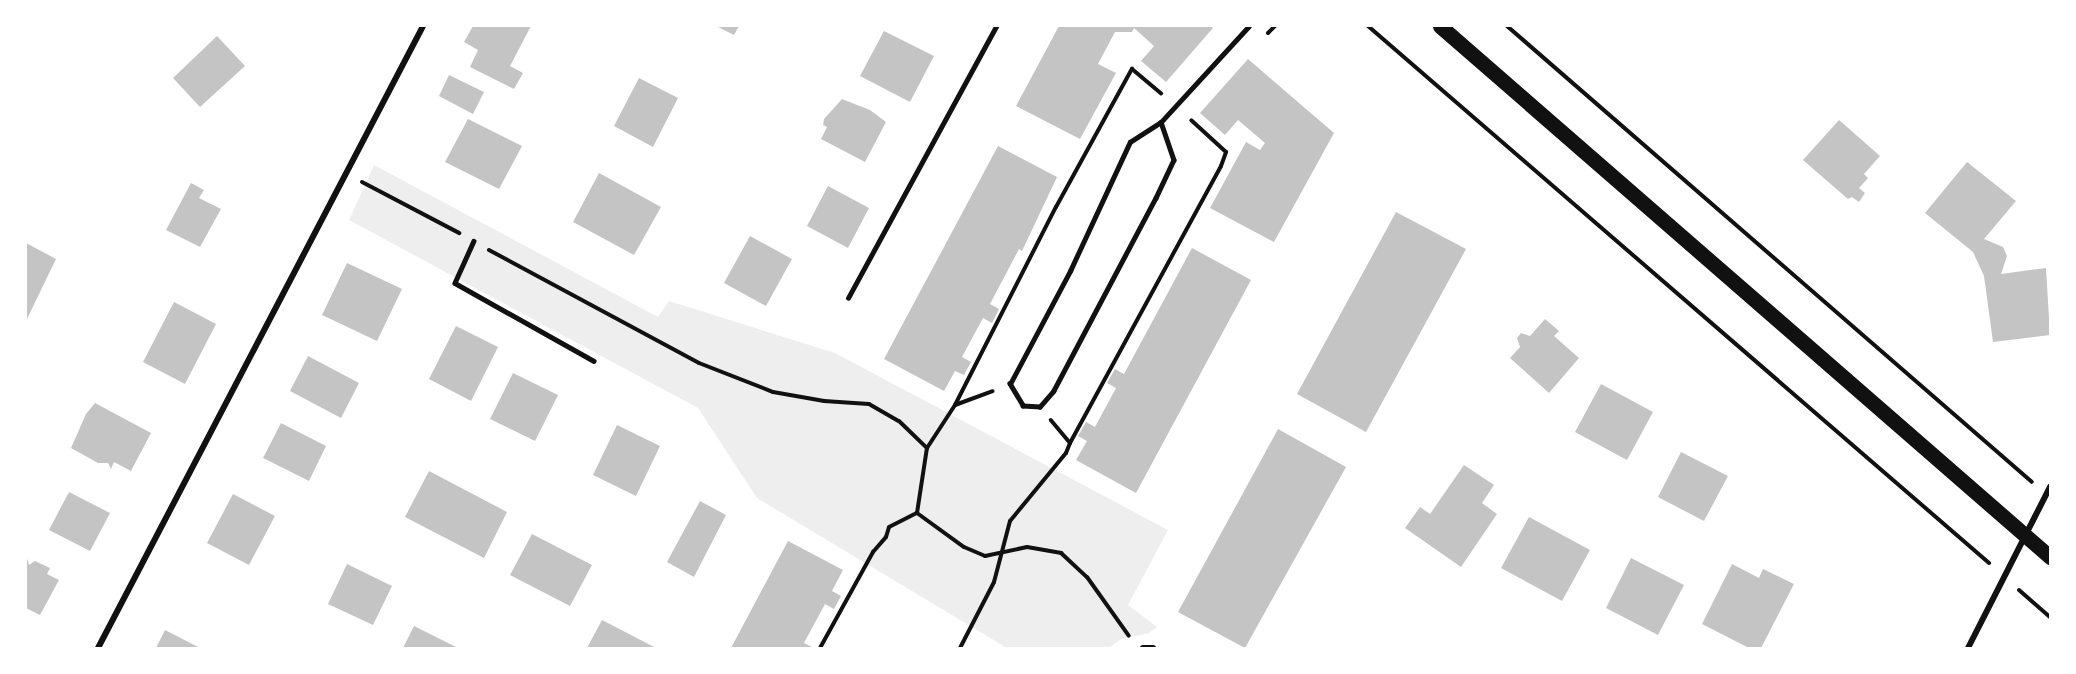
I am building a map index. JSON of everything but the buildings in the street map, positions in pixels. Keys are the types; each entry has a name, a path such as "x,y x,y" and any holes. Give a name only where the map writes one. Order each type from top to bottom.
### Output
{"main road":[{"path":"1440,26 2050,557"}],"street":[{"path":"98,648 423,26"},
{"path":"1968,648 2050,487"},
{"path":"1143,648 1153,648"}],"lane":[{"path":"848,298 996,26"},
{"path":"1161,122 1174,160 1054,391 1040,407 1023,406 1010,384 1070,271 1130,142 1161,122 1249,26"},
{"path":"474,242 455,283 594,361"}],"path":[{"path":"1259,42 1275,26"},
{"path":"1368,26 2005,577"},
{"path":"1507,26 2047,495"},
{"path":"917,513 927,448 955,405 1118,90 1132,69 1160,95 1165,88"},
{"path":"960,648 994,582 1010,521 1050,476 1221,166 1226,152 1190,122 1195,114"},
{"path":"346,173 699,363 773,392 824,401 869,404 908,428 927,448"},
{"path":"955,405 1010,384"},
{"path":"1040,407 1070,442"},
{"path":"917,513 955,541 985,556 1002,550 1027,547 1061,554 1087,577 1134,642"},
{"path":"820,648 889,527 917,513"},
{"path":"2031,599 2050,617"}],"shaded area":[{"path":"374,165 658,317 669,301 835,353 1168,530 1128,605 1157,627 1149,633 1121,639 1109,648 1007,648 757,498 698,408 349,220"}]}
